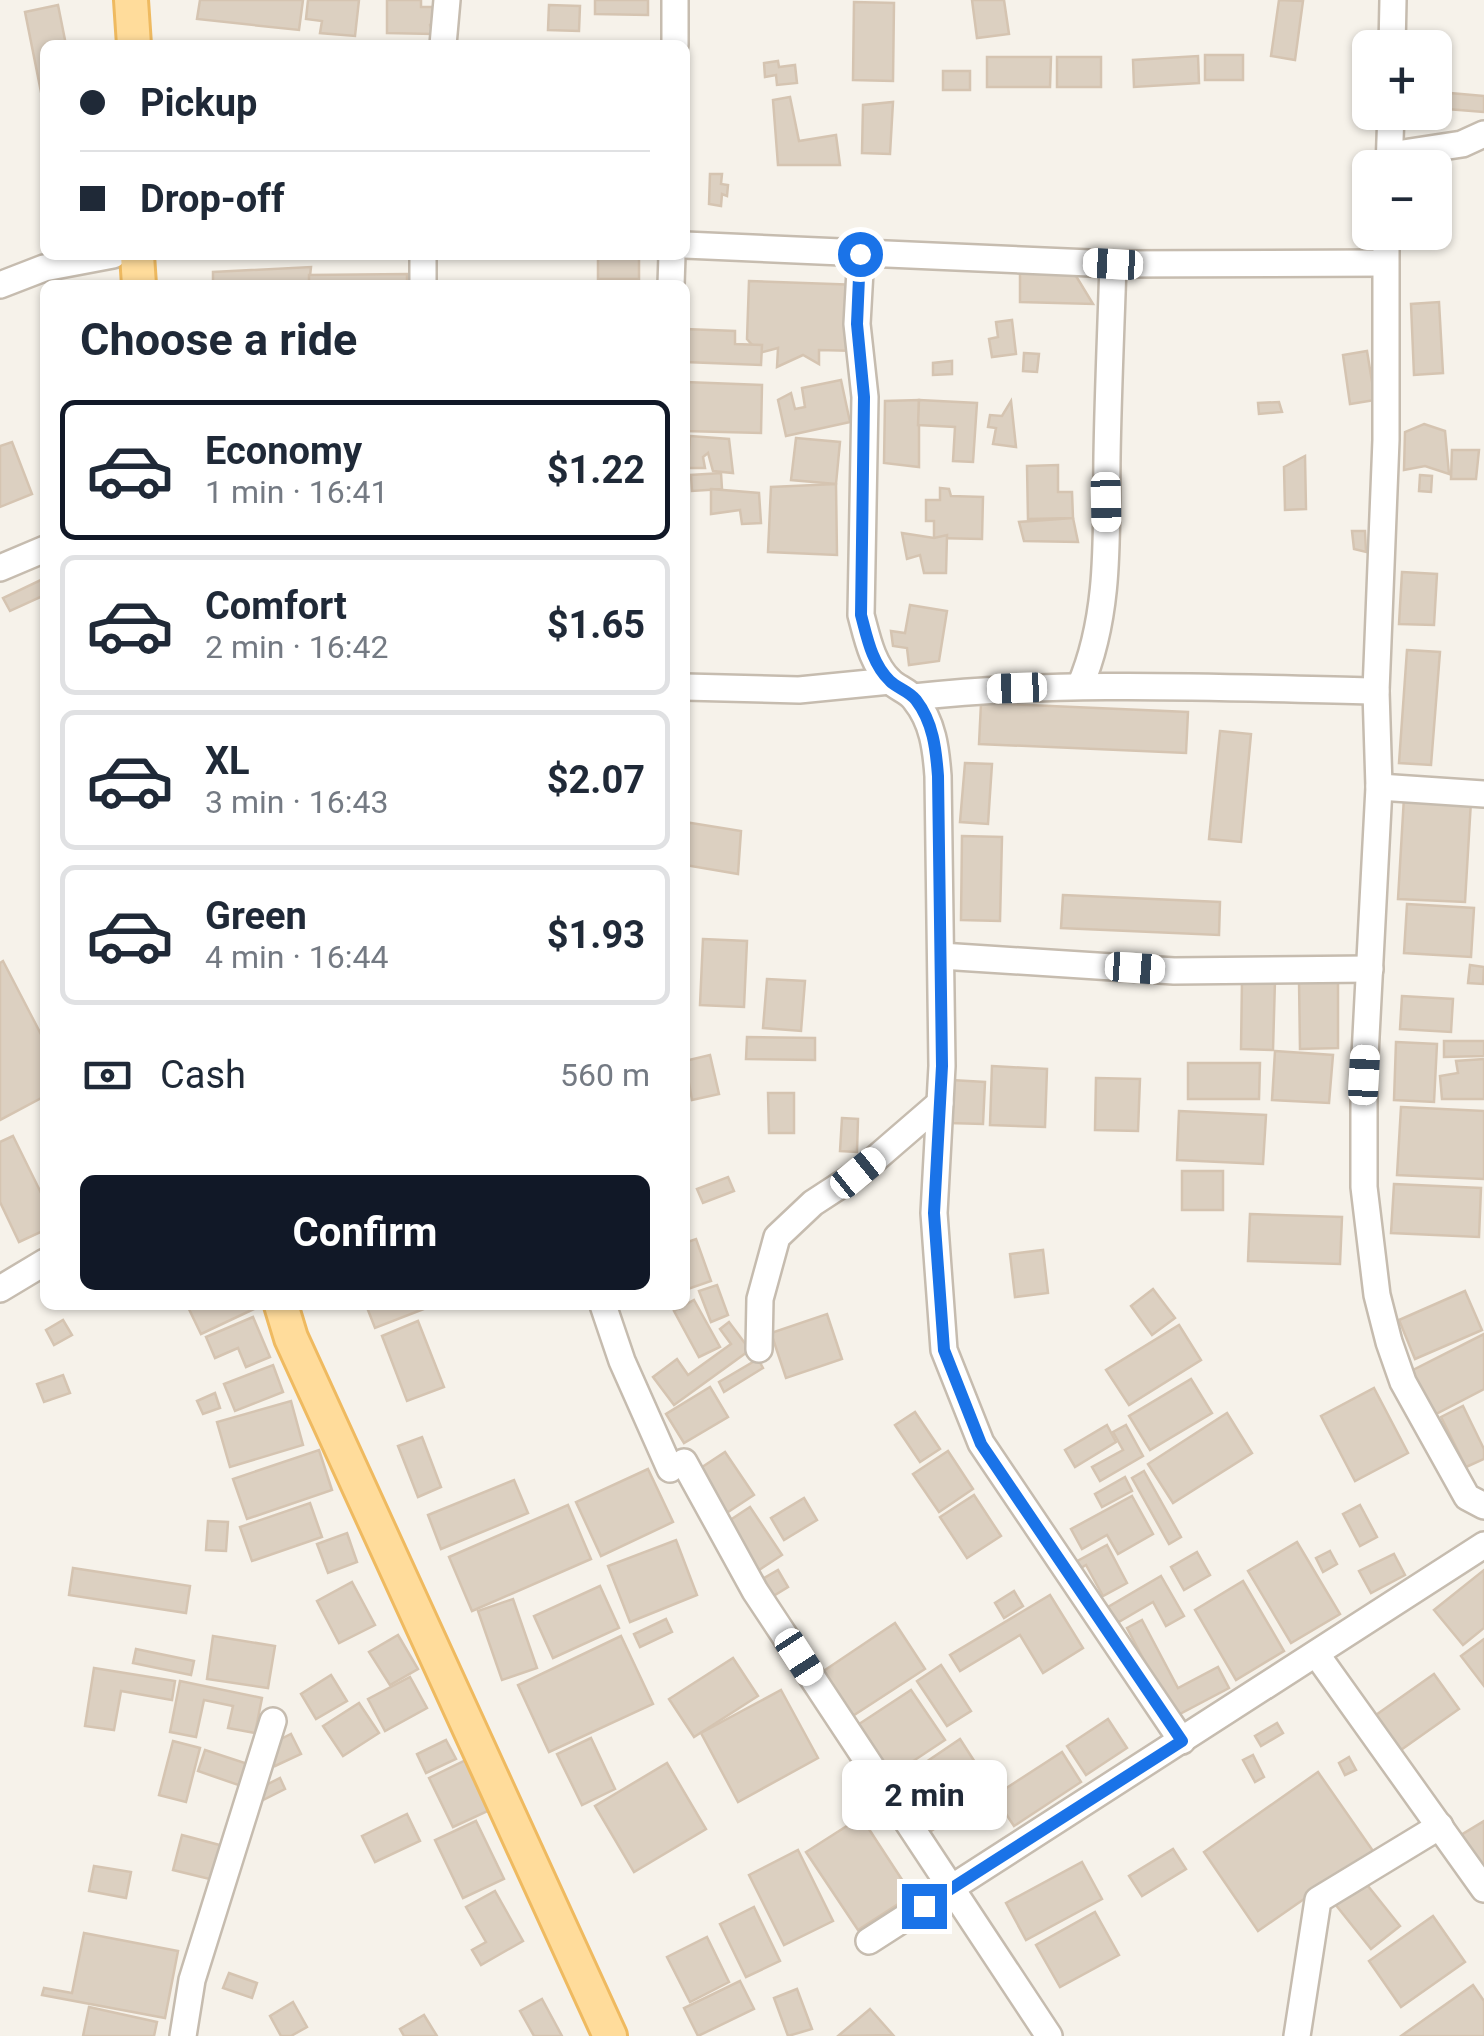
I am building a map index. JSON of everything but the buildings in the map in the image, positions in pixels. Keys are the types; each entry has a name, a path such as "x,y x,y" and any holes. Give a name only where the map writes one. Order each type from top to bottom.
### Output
{"main road":[{"path":"131,0 134,40"},
{"path":"284,1310 300,1356 610,2036"}],"street":[{"path":"443,40 447,0"},
{"path":"675,0 675,40"},
{"path":"1392,30 1393,0"},
{"path":"1437,150 1484,134"},
{"path":"690,246 1113,264 1385,263"},
{"path":"1385,250 1386,440 1376,691 1380,787 1364,1075 1364,1187 1377,1294 1403,1382 1467,1497 1484,1506"},
{"path":"860,254 857,324 864,397 861,615 870,648 890,680 914,697 935,740 941,956 940,1103 934,1213 944,1350 981,1444 1182,1741"},
{"path":"0,286 44,268 86,260"},
{"path":"1080,686 1096,632 1107,551 1113,264"},
{"path":"0,568 40,551"},
{"path":"690,686 800,690 890,680"},
{"path":"914,697 986,689 1080,686 1376,691"},
{"path":"1380,787 1484,794"},
{"path":"941,956 1174,971 1370,969"},
{"path":"760,1349 760,1300 778,1236 940,1103"},
{"path":"0,1289 40,1265"},
{"path":"605,1310 622,1361 677,1466 1049,2036"},
{"path":"869,1941 1484,1546"},
{"path":"1317,1655 1484,1889"},
{"path":"184,2036 192,1980 273,1721"},
{"path":"1297,2036 1318,1900 1440,1826"}],"route":[{"path":"860,254 857,324 864,397 861,615 870,648 880,666 890,680 914,697 926,718 935,740 938,776 942,1066 934,1213 944,1350 981,1444 1182,1741 924,1906"}]}
